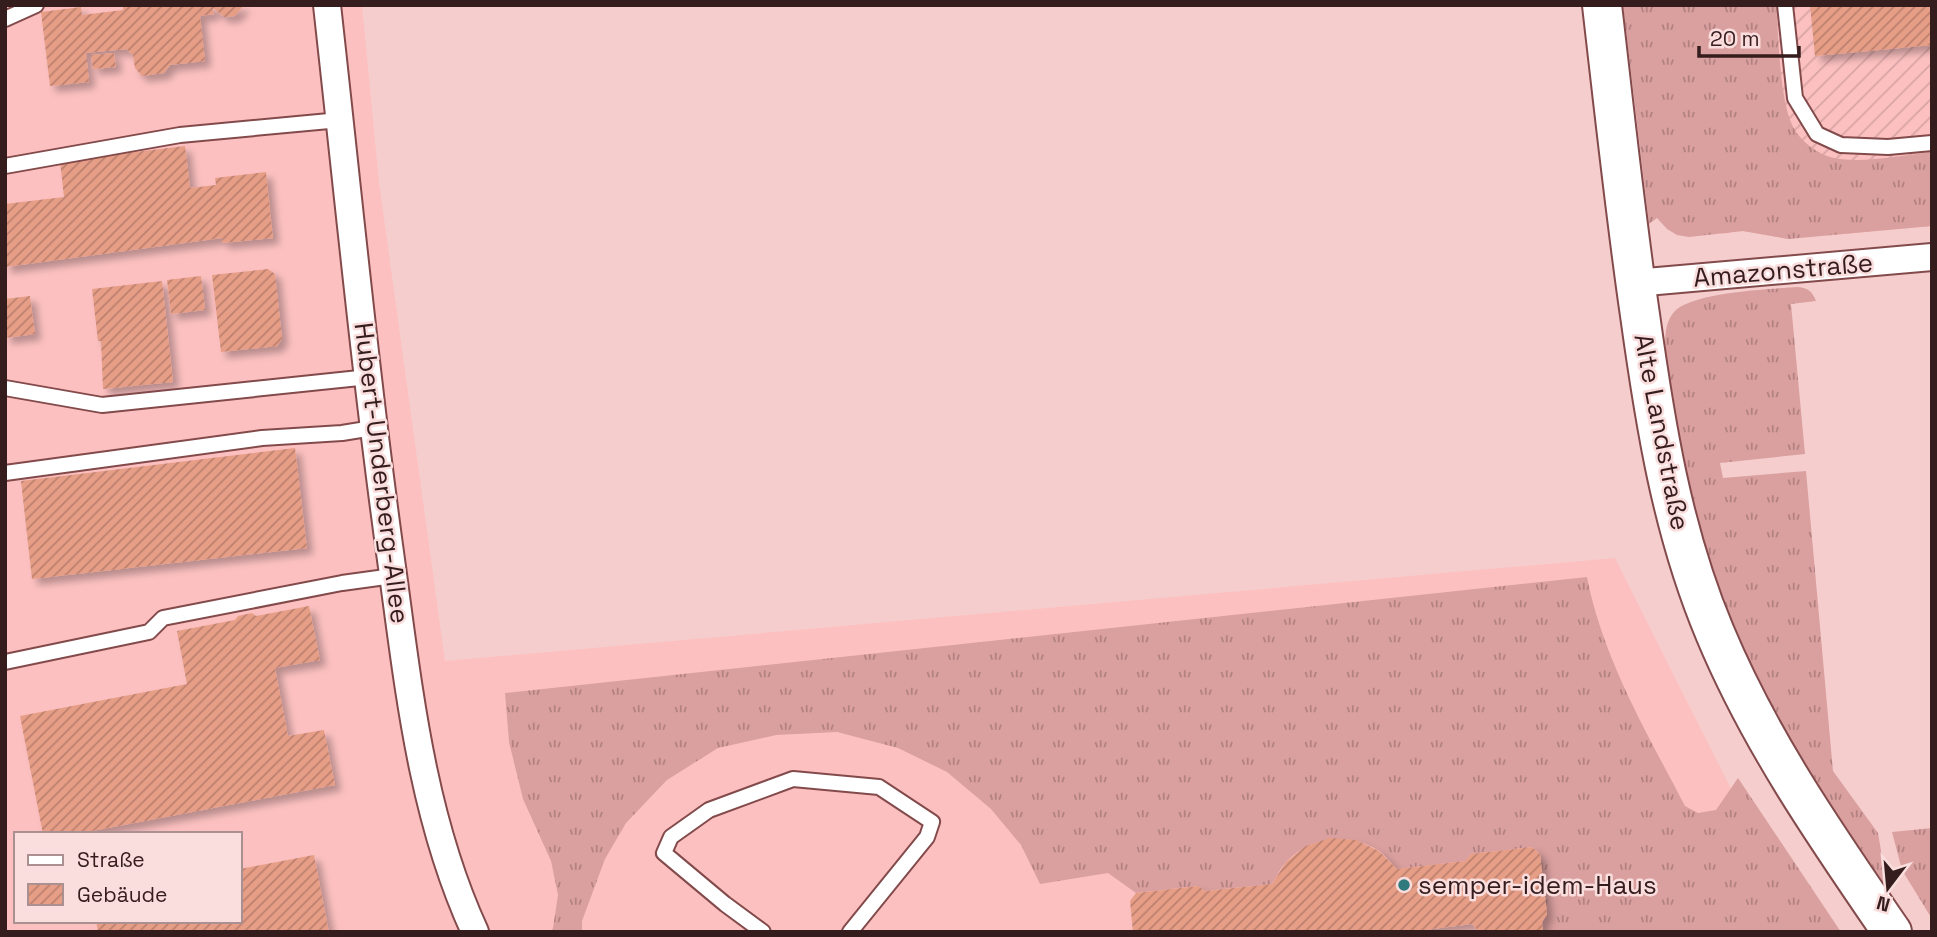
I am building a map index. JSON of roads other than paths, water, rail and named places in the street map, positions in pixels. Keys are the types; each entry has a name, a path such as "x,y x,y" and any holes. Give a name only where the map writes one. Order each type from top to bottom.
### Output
{"street":[{"name":"Hubert-Underberg-Allee","path":"327,5 373,428 416,743 438,830 475,932"},
{"name":"Alte Landstraße","path":"1602,5 1635,283 1661,456 1675,517 1714,631 1745,699 1789,778 1892,932"},
{"name":"Amazonstraße","path":"1635,283 1932,257"}],"lane":[{"path":"5,19 36,5"},
{"path":"1785,5 1795,98 1816,134 1841,145 1888,147 1932,143"},
{"path":"5,166 180,135 340,120"},
{"path":"5,388 102,405 369,377"},
{"path":"5,473 262,438 342,433 373,428"},
{"path":"5,662 149,632 163,618 342,583 393,576"},
{"path":"763,932 664,853 671,837 709,810 793,779 879,787 932,822 927,837 850,932"}],"place":[{"name":"semper-idem-Haus","path":"1404,885"}]}
